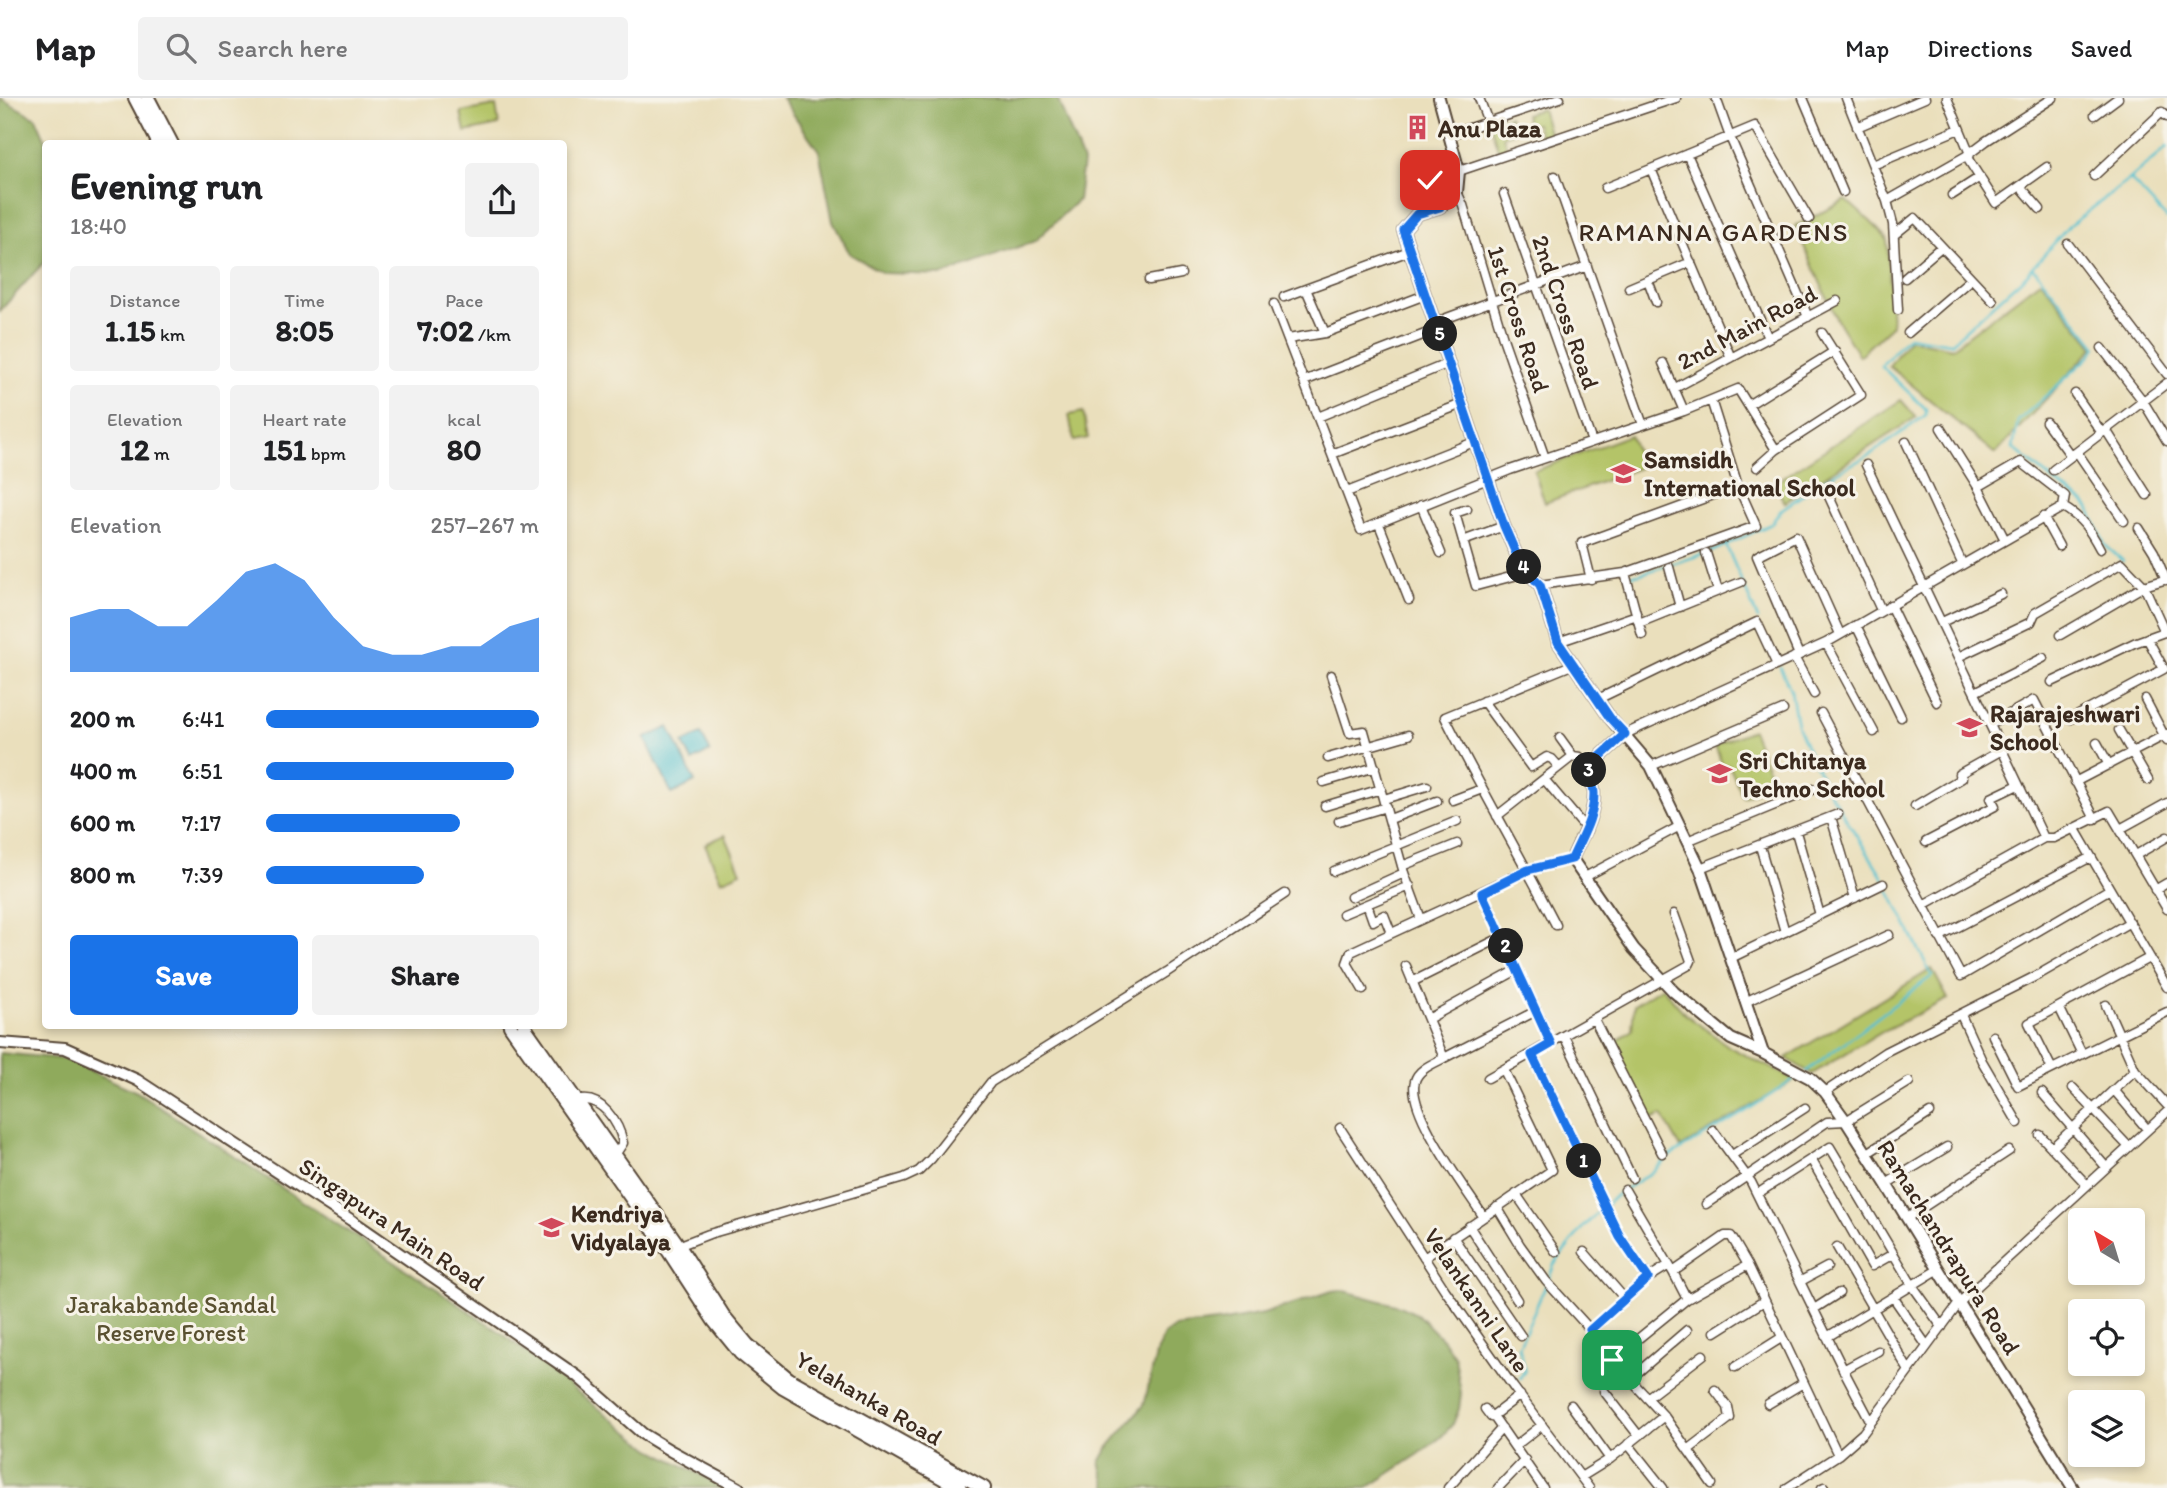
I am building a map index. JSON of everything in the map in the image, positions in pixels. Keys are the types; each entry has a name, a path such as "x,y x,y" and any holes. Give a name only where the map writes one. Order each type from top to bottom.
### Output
{"main road":[{"path":"135,98 157,140"},
{"path":"148,98 170,140"},
{"name":"Yelahanka Road","path":"512,1029 748,1345 789,1379 984,1488"},
{"name":"Yelahanka Road","path":"526,1029 615,1155 674,1249 714,1321 740,1353 783,1388 960,1488"}],"street":[{"path":"1438,98 1459,171 1458,192 1440,207 1417,214 1403,230 1409,251 1437,326 1474,442 1521,565 1540,585 1558,642 1610,718 1651,766 1700,868 1763,1053"},
{"path":"1479,98 1488,122"},
{"path":"1523,98 1528,109"},
{"path":"1448,135 1560,98"},
{"path":"1459,171 1676,98"},
{"path":"1716,98 1808,317"},
{"path":"1803,98 1843,192"},
{"path":"1846,98 1887,201 1894,235 1898,310"},
{"path":"1857,127 1925,98"},
{"path":"1947,98 1968,155 1997,203 2047,167"},
{"path":"1887,201 1968,155 2053,98"},
{"path":"2095,115 2118,98"},
{"path":"2094,177 2162,112 2167,117"},
{"path":"1605,188 1755,126 1809,219"},
{"path":"1873,165 1959,129"},
{"path":"1686,154 1768,338"},
{"path":"1651,169 1731,358"},
{"path":"1555,176 1643,425"},
{"path":"1952,195 1980,177"},
{"path":"1430,180 1440,207"},
{"path":"2020,186 2040,209"},
{"name":"1st Cross Road","path":"1458,192 1504,341 1545,458"},
{"name":"2nd Cross Road","path":"1504,194 1592,442"},
{"path":"1894,235 1915,218 1993,301"},
{"path":"2068,244 2167,374"},
{"path":"1905,278 1941,247"},
{"path":"1284,297 1409,251"},
{"path":"1629,288 1691,262"},
{"path":"1304,381 1492,301 1587,267"},
{"path":"1149,280 1181,274"},
{"path":"1908,333 1971,279"},
{"path":"1648,280 1656,302"},
{"path":"1306,289 1325,333"},
{"path":"1288,339 1325,333 1425,295"},
{"name":"2nd Main Road","path":"1675,388 1837,301"},
{"path":"1274,304 1362,530 1545,458 1684,411 1738,389 1776,450"},
{"path":"1757,467 1776,450 1861,394 1822,333"},
{"path":"2102,348 2143,401 2167,441"},
{"path":"1748,405 1835,351"},
{"path":"1318,417 1449,363"},
{"path":"1663,363 1684,411"},
{"path":"2053,470 2167,383"},
{"path":"2075,394 2104,431 2147,495"},
{"path":"1540,585 1625,573 1756,526 1738,486 1711,400"},
{"path":"1332,454 1462,404"},
{"path":"2046,422 2074,454 2124,521"},
{"path":"1941,428 1978,487 2005,540"},
{"path":"1347,492 1474,442"},
{"path":"1906,442 1962,563"},
{"path":"1978,487 2021,462 2065,496 2063,507"},
{"path":"1866,465 2044,838"},
{"path":"1591,579 1582,543 1738,486"},
{"path":"1826,490 1881,610"},
{"path":"1421,505 1441,553"},
{"path":"1363,990 1347,963 1351,952 1528,870 1572,859 1587,830 1594,793 1590,766 1625,734 1826,643 2063,507"},
{"path":"2063,507 2076,514 2089,527 2100,549"},
{"path":"1467,509 1455,513 1476,586 1529,572"},
{"path":"2043,517 2059,546"},
{"path":"1379,524 1409,600"},
{"path":"1463,541 1504,526"},
{"path":"2060,635 2144,586 2167,580 2139,528"},
{"path":"1814,694 1757,556 1796,536 1840,634"},
{"path":"1706,553 1718,591"},
{"path":"1958,657 2031,622 2035,613 2122,563 2144,586 2166,631 2052,682"},
{"path":"1669,566 1680,607"},
{"path":"1625,573 1642,635"},
{"path":"1558,642 1680,607 1741,582"},
{"path":"1942,622 2001,594"},
{"path":"1890,605 1937,702"},
{"path":"1598,699 1757,622 1777,665"},
{"path":"1856,625 1901,718"},
{"path":"2071,719 2164,669 2147,638"},
{"path":"1826,643 1874,732"},
{"path":"1975,692 2043,658"},
{"path":"1556,925 1445,717 1574,664"},
{"path":"1331,675 1350,733 1364,731 1403,869 1421,919"},
{"path":"2075,782 2166,737 2145,699"},
{"path":"1990,725 2034,700 2095,819"},
{"path":"1483,701 1531,767 1547,757 1559,767"},
{"path":"1651,766 1783,710"},
{"path":"1821,713 1961,976 2110,889"},
{"path":"2119,730 2148,780"},
{"path":"1328,758 1408,735"},
{"path":"1560,738 1573,756 1580,757 1590,766"},
{"path":"2097,743 2109,765"},
{"path":"1915,806 1962,778 1959,774 2002,750"},
{"path":"1497,816 1573,756"},
{"path":"1324,782 1375,767"},
{"path":"1544,779 1587,830"},
{"path":"1926,842 1995,806 1991,798 2018,785"},
{"path":"1339,821 1427,786"},
{"path":"1325,806 1381,789"},
{"path":"1453,800 1482,789"},
{"path":"1687,841 1814,789"},
{"path":"1390,819 1437,801"},
{"path":"2120,829 2167,803"},
{"path":"1923,905 2044,838 2054,838 2109,811 2167,909"},
{"path":"1700,868 1834,816 1855,898"},
{"path":"1334,871 1457,821"},
{"path":"1585,877 1680,826"},
{"path":"2075,829 2167,987"},
{"path":"1796,832 1821,915"},
{"path":"2136,855 2167,837"},
{"path":"1351,897 1457,844"},
{"path":"1760,846 1785,932"},
{"path":"1939,937 2091,857"},
{"name":"Ramachandrapura Road","path":"1572,859 1634,949 1674,992 1731,1039 1810,1078 1825,1092 1960,1302 2073,1488"},
{"path":"2155,890 2167,883"},
{"path":"1731,958 1883,884"},
{"path":"1343,914 1410,886"},
{"path":"1482,893 1551,1044"},
{"path":"674,1249 709,1234 904,1178 919,1171 991,1082 1167,972 1285,894"},
{"path":"1367,904 1373,921 1384,915 1391,933"},
{"path":"1488,1078 1691,963 1674,914"},
{"path":"1825,1092 1885,1052 2038,975 2130,922"},
{"path":"1745,1002 1889,935"},
{"path":"1412,982 1502,937"},
{"path":"2052,1069 2029,1023 2149,958"},
{"path":"1406,966 1444,1058"},
{"path":"1428,1019 1517,970"},
{"path":"2106,1005 2135,1070 2167,1105"},
{"path":"2059,1006 2082,1054"},
{"path":"1483,1216 1428,1131 1413,1094 1415,1079 1444,1058 1536,1011"},
{"path":"1993,1036 2018,1086 2167,1012"},
{"path":"1961,1015 1982,1061 2018,1123"},
{"path":"1594,1019 1662,1153"},
{"path":"1564,1036 1632,1178"},
{"name":"Singapura Main Road","path":"0,1043 65,1048 137,1080 351,1220 577,1376 643,1434 739,1488"},
{"path":"1532,1055 1620,1237 1648,1278"},
{"path":"1424,1258 1552,1170 1504,1070"},
{"path":"2052,1149 2135,1070"},
{"path":"1706,1204 1827,1122 1846,1121 1909,1082"},
{"path":"2073,1088 2128,1146"},
{"path":"2114,1090 2147,1129"},
{"path":"2042,1093 2106,1167"},
{"path":"577,1101 596,1103 617,1124 623,1143 615,1155"},
{"path":"1732,1155 1805,1108"},
{"path":"1787,1488 1838,1455 1863,1433 1960,1302 2167,1112"},
{"path":"1866,1154 1930,1113"},
{"name":"Velankanni Lane","path":"1340,1128 1424,1258 1520,1395 1590,1488"},
{"path":"1713,1130 1757,1194 1871,1422"},
{"path":"2040,1135 2087,1185"},
{"path":"1757,1194 1830,1147 1912,1285 1942,1327"},
{"path":"1886,1184 1947,1147"},
{"path":"1907,1218 2009,1151"},
{"path":"1811,1159 1872,1266 1893,1254"},
{"path":"1625,1190 1687,1299"},
{"path":"1516,1194 1556,1252"},
{"path":"1497,1207 1546,1281 1590,1330 1612,1360 1664,1416 1711,1487"},
{"path":"1469,1226 1517,1300"},
{"path":"1590,1330 1648,1278 1728,1235 1733,1238 1748,1265 1838,1455"},
{"path":"1453,1237 1521,1336"},
{"path":"1837,1247 1909,1371"},
{"path":"1584,1252 1625,1299"},
{"path":"1612,1360 1687,1299 1748,1265"},
{"path":"1801,1281 1827,1267"},
{"path":"1827,1337 1939,1269"},
{"path":"1814,1309 1839,1293"},
{"path":"1893,1297 1927,1346"},
{"path":"1715,1332 1765,1301"},
{"path":"1630,1379 1687,1330"},
{"path":"1735,1367 1782,1338"},
{"path":"1843,1370 1878,1351"},
{"path":"1647,1398 1703,1355"},
{"path":"1768,1404 1803,1383"},
{"path":"1688,1450 1730,1418 1728,1407 1715,1390"},
{"path":"1604,1391 1639,1436"},
{"path":"1485,1409 1491,1417 1520,1395"},
{"path":"1571,1405 1610,1459"},
{"path":"1581,1477 1610,1459 1664,1416"},
{"path":"1496,1420 1543,1488"},
{"path":"1515,1446 1542,1425"},
{"path":"1448,1488 1502,1428"},
{"path":"1628,1444 1662,1488"},
{"path":"1498,1488 1525,1460"}],"green space":[{"path":"0,98 36,118 46,140 42,140 42,264 0,311"},
{"path":"782,98 1057,98 1083,162 1078,200 1035,241 942,275 883,273 850,254 833,222 819,151"},
{"path":"496,106 499,125 465,132 461,112"},
{"path":"1542,109 1550,136 1541,139 1536,124 1528,126 1525,114"},
{"path":"1509,116 1514,132 1503,136 1508,151 1499,153 1490,123"},
{"path":"1846,200 1887,239 1892,325 1859,356 1837,320 1795,226"},
{"path":"2041,280 2094,347 1995,454 1889,366 1909,339 1952,348"},
{"path":"1901,400 1916,417 1785,502 1773,484"},
{"path":"1083,412 1088,438 1074,441 1069,415"},
{"path":"1630,435 1642,467 1545,503 1534,471"},
{"path":"1752,730 1774,784 1743,797 1729,765 1723,767 1715,745"},
{"path":"725,835 741,872 721,881 705,844"},
{"path":"1932,969 1948,999 1879,1033 1812,1074 1786,1058"},
{"path":"1662,987 1685,1014 1731,1048 1795,1080 1681,1148 1662,1115 1649,1121 1612,1045 1632,1030 1634,1005"},
{"name":"Jarakabande Sandal Reserve Forest","path":"0,1053 65,1059 137,1092 499,1331 651,1449 726,1488 0,1488"},
{"path":"1341,1290 1399,1306 1417,1314 1443,1340 1455,1358 1461,1393 1453,1424 1441,1437 1367,1488 1107,1488 1100,1462 1108,1448 1144,1405 1157,1350 1164,1335 1175,1327 1263,1314"}],"water":[{"path":"669,727 695,782 672,794 645,738"},
{"path":"701,734 710,751 692,761 683,743"}],"waterway":[{"path":"1627,576 1713,551 1771,524 1782,509 1832,475 1871,454 1926,415 1926,409 1881,366 1908,336 1951,343 2027,274 2068,227 2167,147"},
{"path":"2131,180 2167,219"},
{"path":"2033,267 2097,347 2018,421 2013,448 2084,502 2105,545 2123,561"},
{"path":"1726,545 1758,619"},
{"path":"1780,667 1791,691 1797,725 1810,755 1829,792 1881,874 1932,976 1807,1071"},
{"path":"1549,1278 1554,1265 1583,1227 1619,1193 1651,1173 1670,1156 1798,1077"},
{"path":"1520,1378 1525,1370 1519,1347 1546,1284"}],"place":[{"name":"Anu Plaza","path":"1418,128"},
{"name":"Samsidh International School","path":"1624,473"},
{"name":"Rajarajeshwari School","path":"1970,727"},
{"name":"Sri Chitanya Techno School","path":"1719,774"},
{"name":"Kendriya Vidyalaya","path":"551,1227"}],"district":[{"name":"RAMANNA GARDENS","path":"1714,232"}],"route":[{"path":"1430,180 1440,207 1417,214 1403,230 1474,442 1521,565 1540,585 1558,642 1610,718 1625,734 1590,766 1594,793 1589,826 1572,859 1528,870 1482,893 1551,1044 1532,1055 1620,1237 1648,1278 1590,1330 1612,1360"}]}
